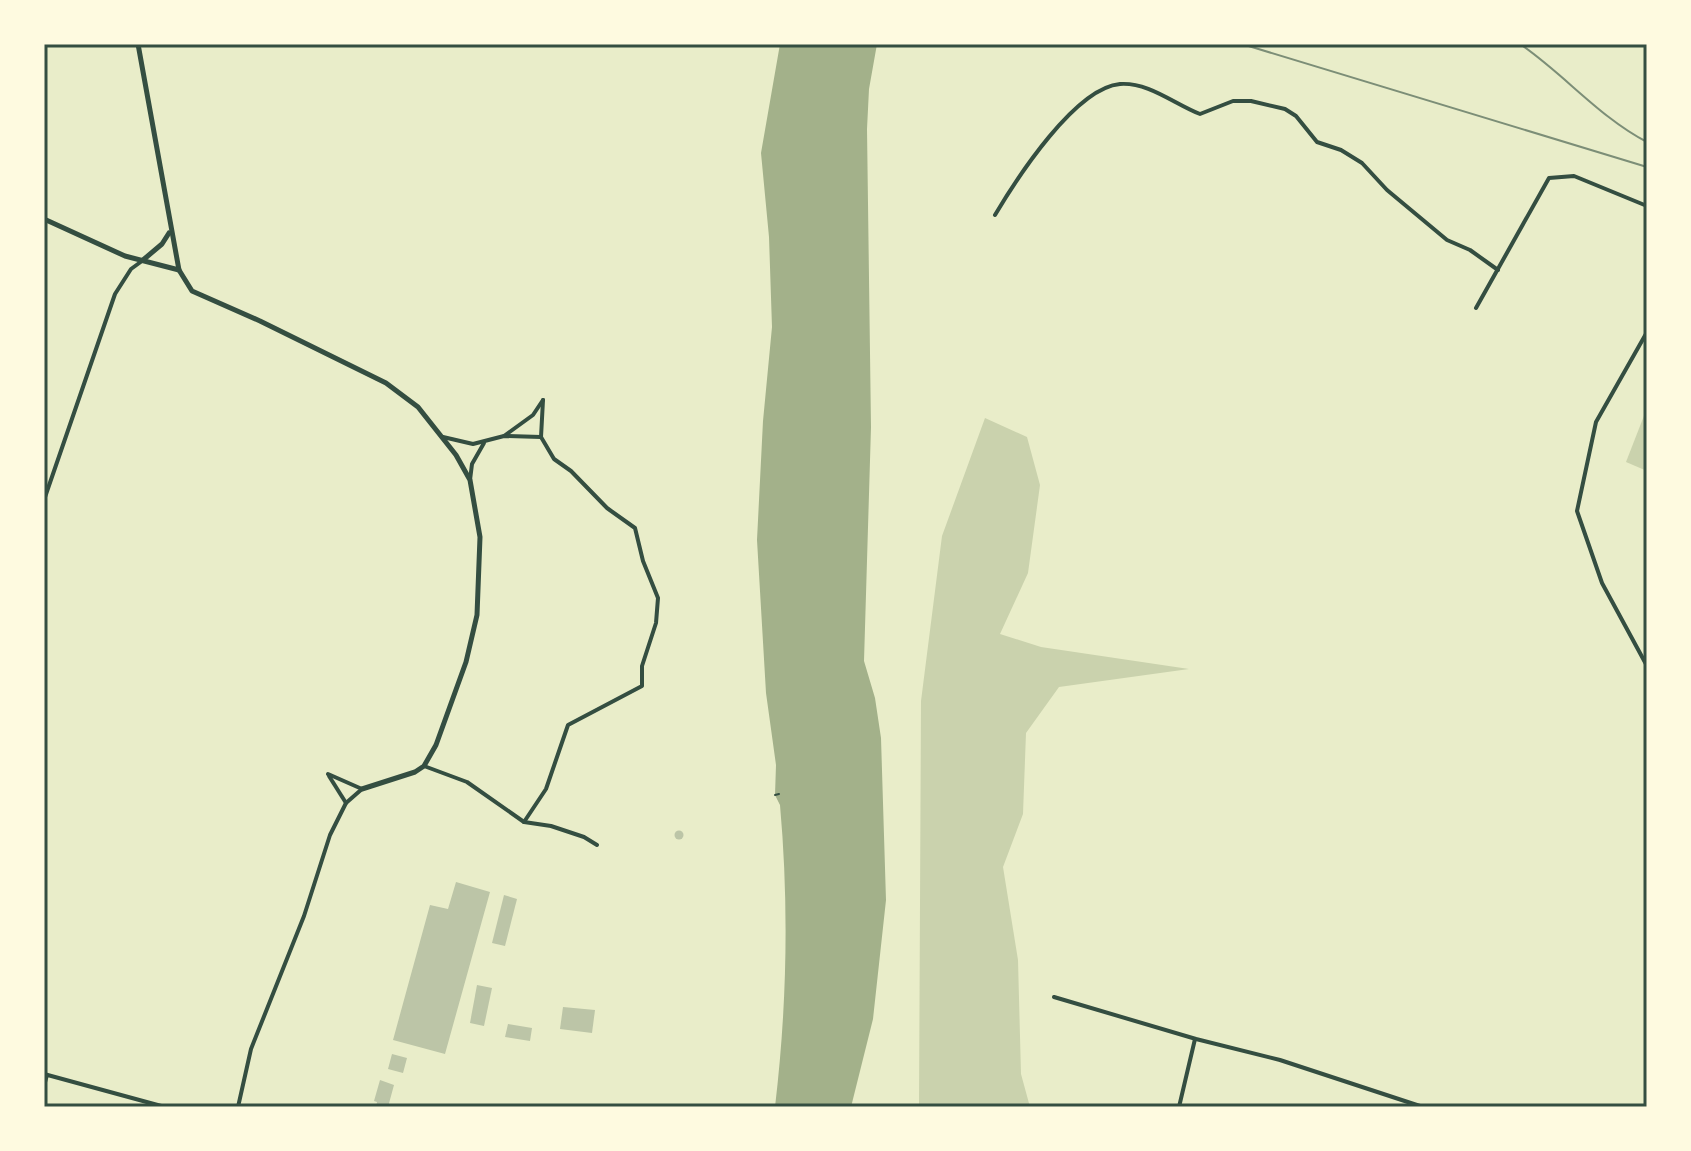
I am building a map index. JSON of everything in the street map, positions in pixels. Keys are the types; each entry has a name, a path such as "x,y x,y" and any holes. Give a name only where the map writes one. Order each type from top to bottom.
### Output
{"street":[{"path":"138,44 170,230 179,270 192,291 386,383 418,407 443,437 470,480"},
{"path":"995,215 1017,180 1077,105 1097,90 1120,84 1145,88 1200,114 1233,101 1251,101 1285,109 1296,116 1317,142 1341,150 1362,163 1387,190 1447,240 1470,250 1498,270"},
{"path":"1476,308 1549,178 1574,176 1647,206"},
{"path":"44,219 79,237 142,261 179,270"},
{"path":"44,500 115,294 131,269 162,244 170,230"},
{"path":"1647,332 1596,422 1577,511 1602,583 1647,666"},
{"path":"443,437 473,444 504,436 533,415 543,400 541,437 554,459 571,471 607,508 635,528 643,561 658,598 656,623 642,666 642,686 568,725 546,789 524,822"},
{"path":"504,436 541,437"},
{"path":"238,1107 251,1049 304,916 330,835 346,803 362,789 415,772 424,766 436,745 461,677 477,615 480,537 470,480 472,464 484,443"},
{"path":"424,766 467,782 524,822 551,826 584,837 597,845"},
{"path":"346,803 328,774 362,789"},
{"path":"1054,997 1280,1060 1423,1107"},
{"path":"1179,1107 1196,1039"},
{"path":"44,1086 46,1074 165,1107"}],"shaded area":[{"path":"780,44 877,44 869,89 867,129 871,427 864,661 875,698 881,738 886,900 873,1019 851,1107 775,1107 784,994 785,881 780,805 775,795 776,765 766,693 757,540 772,327 769,237 761,153"},
{"path":"1647,408 1647,471 1626,462"},
{"path":"985,418 1027,437 1040,485 1028,573 1000,634 1041,647 1189,669 1059,687 1026,733 1023,814 1003,867 1018,960 1021,1074 1030,1107 919,1107 921,701 942,536"}],"building":[{"path":"679,831 683,835 679,839 675,835"},
{"path":"456,882 490,892 445,1054 393,1040 430,905 448,909"},
{"path":"504,895 517,899 505,946 492,943"},
{"path":"477,985 492,988 484,1026 470,1023"},
{"path":"563,1007 595,1010 592,1033 560,1029"},
{"path":"508,1024 532,1028 530,1041 505,1037"},
{"path":"392,1054 407,1058 403,1073 388,1069"},
{"path":"380,1080 394,1085 388,1107 376,1107 377,1102 374,1101"}],"railway":[{"path":"1242,44 1647,167"},
{"path":"1520,44 1597,108 1647,142"}]}
